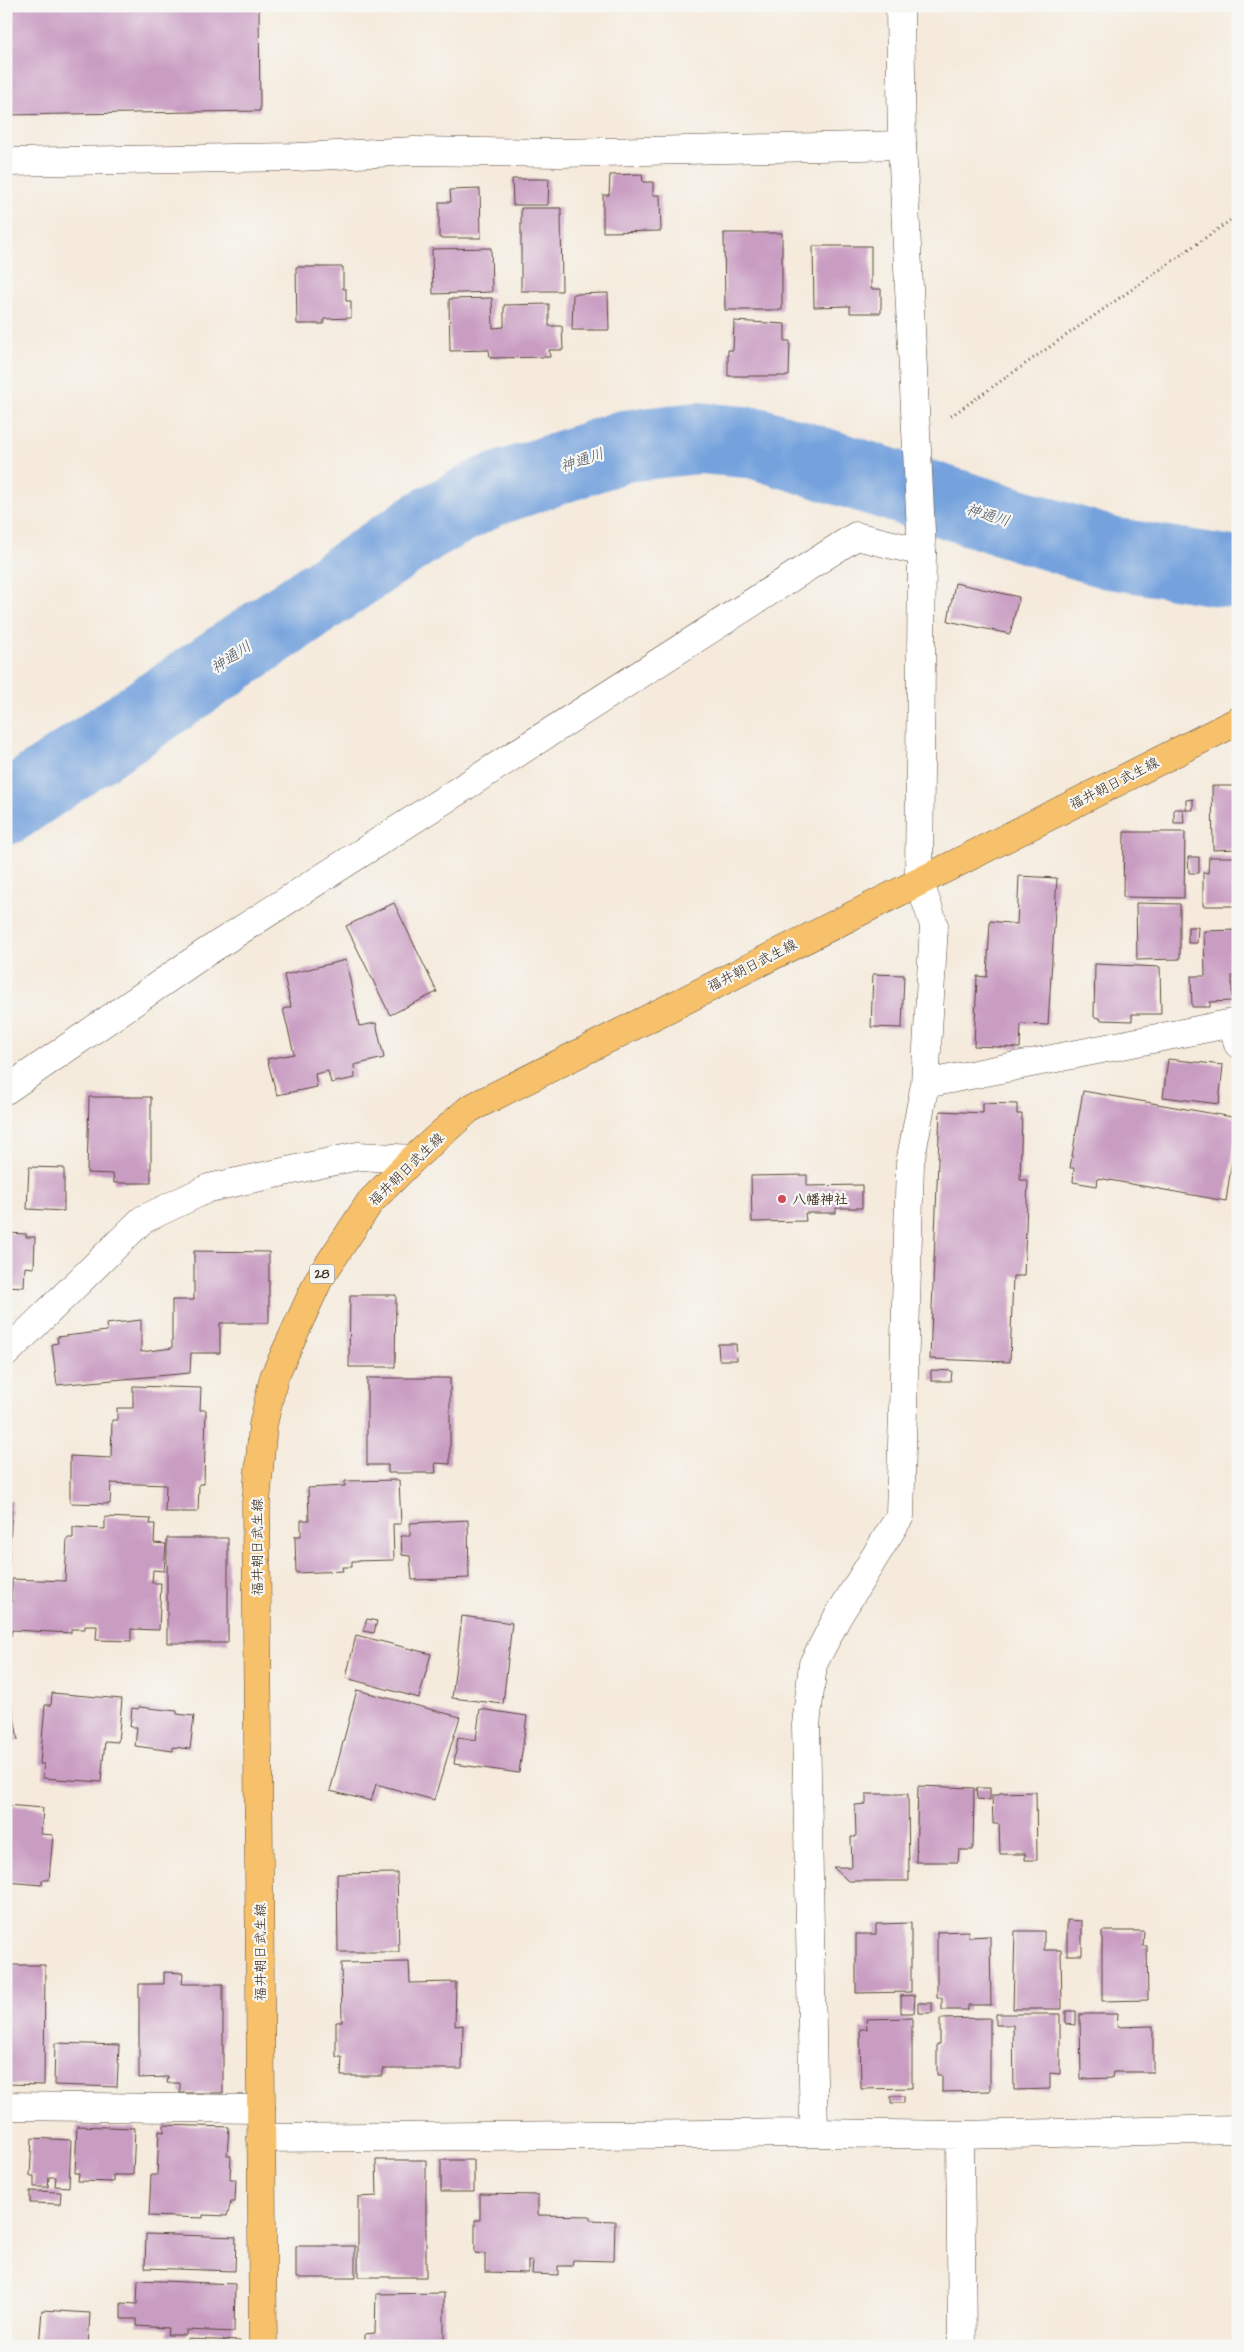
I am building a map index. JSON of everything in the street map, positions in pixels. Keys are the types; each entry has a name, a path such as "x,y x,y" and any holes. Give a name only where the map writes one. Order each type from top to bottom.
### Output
{"main road":[{"name":"福井朝日武生線","path":"263,2346 256,1503 263,1425 274,1377 319,1279 370,1202 413,1159 469,1109 1238,720"}],"street":[{"path":"814,2133 806,1725 813,1664 837,1618 900,1516 910,1163 925,1084 934,925 919,880 922,552 918,440 902,145 900,6"},
{"path":"6,162 298,157 414,151 561,153 902,145"},
{"path":"6,1090 205,953 856,536 922,552"},
{"path":"925,1084 1233,1023 1238,1044"},
{"path":"6,1352 142,1220 209,1188 358,1156 413,1159"},
{"path":"6,2106 261,2109"},
{"path":"261,2138 814,2133 960,2135 1238,2129"},
{"path":"960,2135 962,2346"}],"path":[{"path":"918,440 1238,215"}],"building":[{"path":"6,6 259,6 260,111 6,115"},
{"path":"642,174 643,182 653,182 653,195 660,195 661,231 603,232 603,195 609,195 610,175"},
{"path":"512,179 549,179 548,205 513,205"},
{"path":"480,189 481,238 439,238 439,202 451,202 450,190"},
{"path":"521,208 561,208 562,291 521,291"},
{"path":"724,233 782,233 782,310 725,310"},
{"path":"813,246 871,246 871,289 881,289 881,313 850,313 850,306 814,307"},
{"path":"491,248 492,292 433,294 432,249"},
{"path":"296,267 343,267 343,289 346,289 346,301 351,301 351,318 324,319 324,324 297,324"},
{"path":"608,293 609,330 572,330 573,294"},
{"path":"492,298 493,328 504,327 504,305 549,304 549,326 562,326 563,350 549,350 550,357 490,358 489,350 450,351 449,299"},
{"path":"734,321 785,324 785,341 790,341 789,376 728,376 728,350 733,350"},
{"path":"955,583 1019,597 1010,634 948,621"},
{"path":"1212,786 1238,786 1238,849 1213,850"},
{"path":"1193,799 1193,810 1186,810 1186,800"},
{"path":"1174,809 1183,809 1184,823 1174,823"},
{"path":"1124,832 1185,832 1184,898 1123,897"},
{"path":"1188,857 1199,857 1199,873 1189,873"},
{"path":"1209,857 1238,857 1238,906 1203,906 1203,872 1208,873"},
{"path":"1019,876 1057,878 1048,1025 1021,1024 1020,1048 974,1046 977,976 987,977 990,921 1017,924"},
{"path":"394,903 437,992 390,1015 346,926"},
{"path":"1136,903 1180,904 1180,959 1137,960"},
{"path":"1188,927 1198,927 1197,943 1188,943"},
{"path":"1238,930 1238,976 1232,976 1232,1001 1210,1002 1210,1007 1192,1007 1191,976 1205,976 1204,931"},
{"path":"346,960 359,1026 376,1023 384,1058 354,1065 355,1078 331,1083 328,1071 315,1074 317,1087 277,1095 267,1059 294,1054 283,1009 291,1007 284,975"},
{"path":"1095,964 1160,967 1161,1014 1132,1014 1132,1021 1100,1020 1100,1018 1094,1017"},
{"path":"873,974 904,975 902,1028 871,1027"},
{"path":"1168,1059 1223,1065 1219,1104 1163,1097"},
{"path":"1083,1091 1238,1118 1226,1201 1098,1178 1097,1186 1073,1182 1074,1168 1070,1168"},
{"path":"89,1097 151,1097 151,1183 114,1183 113,1174 87,1173"},
{"path":"983,1103 1017,1104 1017,1114 1022,1114 1020,1180 1028,1180 1024,1276 1013,1276 1010,1362 930,1359 940,1111 983,1113"},
{"path":"29,1167 64,1168 64,1211 27,1209"},
{"path":"807,1175 807,1186 862,1185 862,1208 836,1208 836,1213 805,1213 806,1221 752,1222 751,1176"},
{"path":"6,1233 26,1234 26,1237 35,1237 34,1268 25,1267 24,1287 6,1286"},
{"path":"194,1251 269,1252 269,1323 220,1323 220,1353 191,1353 190,1373 57,1385 52,1344 58,1343 57,1337 107,1331 106,1324 141,1320 141,1352 172,1348 172,1300 194,1300"},
{"path":"350,1295 396,1295 395,1367 349,1367"},
{"path":"718,1344 736,1344 737,1360 719,1360"},
{"path":"931,1370 952,1371 951,1381 931,1381"},
{"path":"367,1378 450,1378 450,1464 435,1463 436,1473 388,1473 388,1465 367,1465"},
{"path":"133,1386 201,1388 200,1410 206,1410 204,1484 199,1484 198,1512 165,1512 166,1485 111,1483 110,1504 70,1503 70,1456 111,1458 112,1420 117,1420 117,1408 133,1408"},
{"path":"399,1480 401,1524 393,1524 394,1560 352,1561 352,1567 342,1567 343,1571 296,1573 295,1536 301,1536 301,1520 309,1520 308,1488 345,1486 345,1481"},
{"path":"6,1501 12,1501 9,1566 6,1566"},
{"path":"105,1517 151,1519 150,1524 155,1524 154,1543 166,1544 164,1571 153,1570 152,1583 161,1583 159,1630 131,1629 131,1641 96,1640 97,1626 85,1626 85,1629 71,1629 71,1633 12,1630 11,1636 6,1635 6,1607 11,1607 12,1579 65,1581 67,1538 73,1538 73,1527 105,1529"},
{"path":"468,1520 469,1578 412,1580 410,1556 402,1555 401,1536 410,1536 410,1523"},
{"path":"167,1538 228,1538 228,1643 167,1643"},
{"path":"462,1616 512,1623 503,1704 452,1698"},
{"path":"367,1619 377,1621 374,1633 363,1631"},
{"path":"356,1635 431,1654 419,1698 346,1678"},
{"path":"357,1690 460,1717 434,1800 376,1784 371,1801 330,1791"},
{"path":"52,1693 122,1699 118,1742 105,1741 101,1782 43,1778 44,1764 40,1764 45,1705 51,1705"},
{"path":"12,1704 18,1740 6,1742 6,1705"},
{"path":"139,1707 177,1711 177,1714 194,1716 190,1749 173,1747 173,1751 135,1746 137,1727 130,1727 132,1708 138,1709"},
{"path":"480,1709 527,1716 519,1773 454,1764 458,1737 476,1740"},
{"path":"918,1786 974,1788 973,1850 959,1850 958,1862 916,1862"},
{"path":"976,1788 990,1788 990,1800 977,1799"},
{"path":"1036,1792 1037,1860 1025,1860 1025,1854 1000,1854 999,1824 993,1824 992,1795 999,1795 999,1793"},
{"path":"866,1794 908,1794 909,1881 848,1881 833,1867 852,1867 851,1837 856,1837 855,1805 866,1804"},
{"path":"6,1805 43,1808 41,1834 53,1835 49,1880 42,1880 42,1885 6,1882"},
{"path":"397,1873 399,1952 338,1952 337,1874"},
{"path":"1067,1920 1082,1921 1082,1955 1067,1955"},
{"path":"911,1923 911,1992 856,1993 856,1934 876,1934 876,1924"},
{"path":"968,1931 968,1937 990,1936 991,2005 968,2005 968,2010 942,2010 942,1998 937,1998 937,1932"},
{"path":"1015,1931 1044,1931 1044,1950 1061,1950 1062,2009 1013,2009"},
{"path":"1102,1931 1144,1931 1143,1946 1147,1946 1148,2000 1102,2001"},
{"path":"409,1962 410,1983 456,1982 455,2026 463,2025 462,2069 383,2069 383,2076 341,2076 342,2057 336,2057 336,2022 342,2022 341,1963"},
{"path":"6,1965 45,1965 44,2085 6,2084"},
{"path":"164,1972 183,1973 182,1984 223,1984 223,2093 180,2093 180,2083 167,2083 168,2077 139,2078 139,1984 164,1984"},
{"path":"915,1995 914,2013 901,2013 901,1996"},
{"path":"918,2003 932,2003 932,2013 918,2013"},
{"path":"1066,2011 1076,2011 1076,2025 1066,2024"},
{"path":"996,2014 1060,2014 1060,2074 1050,2073 1050,2089 1014,2090 1013,2025 996,2025"},
{"path":"1080,2014 1118,2014 1117,2027 1153,2026 1153,2072 1113,2072 1112,2078 1081,2079"},
{"path":"912,2018 912,2088 861,2089 860,2029 867,2029 866,2019"},
{"path":"990,2018 990,2091 942,2092 942,2075 937,2075 937,2044 940,2044 940,2019"},
{"path":"55,2043 119,2045 117,2087 54,2085"},
{"path":"891,2096 904,2096 904,2103 891,2103"},
{"path":"164,2125 229,2127 227,2156 231,2156 230,2179 236,2179 235,2202 231,2202 227,2216 203,2215 203,2218 149,2216 151,2175 157,2175 159,2131 164,2132"},
{"path":"77,2126 135,2128 133,2175 113,2175 113,2182 78,2181 79,2173 75,2173"},
{"path":"32,2138 71,2140 69,2187 55,2186 56,2177 49,2177 48,2187 34,2187 34,2176 30,2176"},
{"path":"376,2160 426,2160 426,2277 358,2277 358,2197 377,2196"},
{"path":"441,2160 474,2160 474,2192 441,2192"},
{"path":"30,2191 61,2192 60,2204 30,2203"},
{"path":"480,2194 538,2195 538,2215 590,2216 590,2220 615,2221 614,2261 573,2260 572,2266 558,2266 558,2275 532,2274 533,2261 528,2261 528,2273 485,2272 485,2254 475,2253 475,2220 480,2220"},
{"path":"146,2234 236,2237 235,2271 145,2268"},
{"path":"296,2246 355,2246 355,2278 296,2278"},
{"path":"138,2280 235,2284 234,2332 186,2330 186,2335 167,2335 168,2328 137,2326 137,2319 121,2319 121,2303 137,2304"},
{"path":"444,2293 444,2346 365,2346 365,2334 375,2333 376,2294"},
{"path":"42,2310 90,2313 88,2346 39,2346"},
{"path":"187,2339 240,2341 240,2346 187,2346"}],"waterway":[{"name":"神通川","path":"6,809 424,526 488,492 624,446 698,438 756,443 1110,553 1238,573"}],"place":[{"name":"八幡神社","path":"782,1199"}]}
